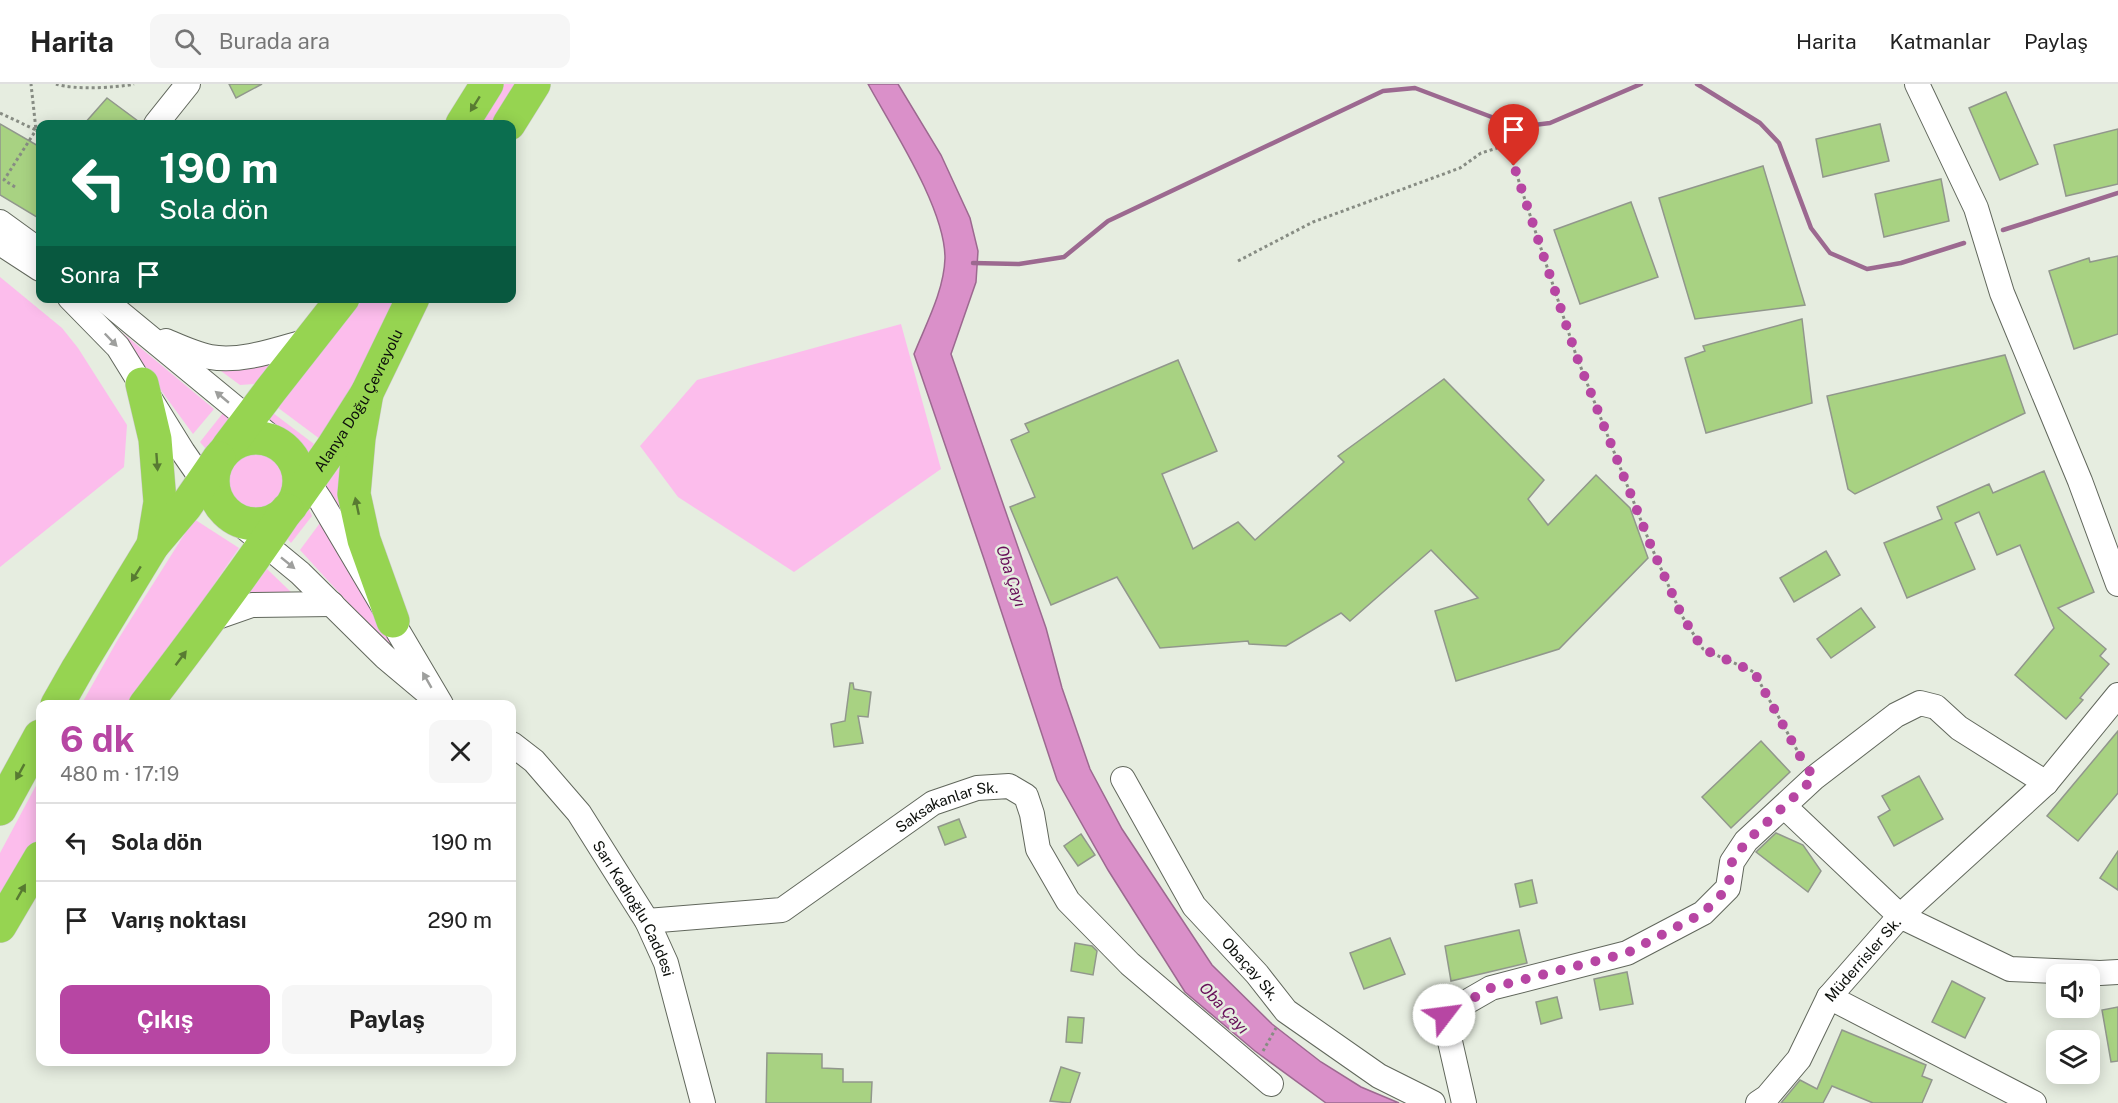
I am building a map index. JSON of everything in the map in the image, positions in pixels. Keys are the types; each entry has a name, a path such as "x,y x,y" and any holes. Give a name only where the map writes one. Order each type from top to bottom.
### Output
{"highway":[{"path":"464,120 487,84"},
{"path":"511,120 532,87"},
{"path":"219,480 249,419 340,303"},
{"name":"Alanya Doğu Çevreyolu","path":"149,700 264,544 293,479 332,448 367,393 411,303"},
{"path":"142,384 155,439 160,502 153,545"},
{"path":"367,393 359,438 354,494 364,540 393,621"},
{"path":"60,700 153,545 186,506 219,480 242,440 256,437 271,440 293,479 277,518 265,523 251,524 238,520 219,480"},
{"path":"0,809 36,743"},
{"path":"0,926 36,865"}],"street":[{"path":"159,120 188,84"},
{"path":"1917,84 1976,208 2002,293 2080,481 2118,584"},
{"path":"0,222 36,248"},
{"path":"0,243 36,266"},
{"path":"75,303 118,347 183,452 219,480 264,544 300,573 385,657 436,700"},
{"path":"108,303 249,419 393,621 439,700"},
{"path":"147,334 210,357 233,358 311,340"},
{"path":"209,620 252,604 332,604"},
{"path":"1785,807 1900,916 2046,783 2118,695"},
{"path":"1464,1103 1444,1015 1491,988 1627,953 1703,913 1728,888 1732,862 1746,842 1814,778 1896,715 1920,703 1936,706 1959,728 2046,783"},
{"name":"Sarı Kadıoğlu Caddesi","path":"516,747 534,760 579,813 647,921 666,963 703,1103"},
{"name":"Obaçay Sk.","path":"1123,779 1194,906 1257,974 1286,1011 1379,1076 1433,1103"},
{"name":"Saksakanlar Sk.","path":"647,921 782,910 933,803 977,788 1009,786 1026,796 1032,814 1038,849 1068,901 1130,964 1262,1076"},
{"name":"Müderrisler Sk.","path":"1758,1103 1767,1097 1799,1059 1829,997 1900,916 2010,969 2118,972"},
{"path":"1829,997 2034,1103"}],"path":[{"path":"4,180 36,130 31,84"},
{"path":"56,84 75,87 121,87 134,84"},
{"path":"0,112 36,130"},
{"path":"1238,261 1313,222 1460,168 1482,153 1507,145 1576,355 1651,546 1682,616 1703,649 1754,672 1814,778"},
{"path":"0,177 15,187"},
{"path":"1262,1076 1286,1011"}],"shaded area":[{"path":"501,84 515,84 492,120 478,120"},
{"path":"0,277 62,328 78,348 127,425 124,467 0,567"},
{"path":"360,303 399,303 366,366 320,439 277,407"},
{"path":"89,305 214,409 193,434 141,363"},
{"path":"901,324 941,469 794,572 678,497 640,446 697,380"},
{"path":"274,364 254,384 240,385 221,371"},
{"path":"223,413 229,418 206,449 200,442"},
{"path":"273,413 314,444 308,453 268,418"},
{"path":"256,452 273,457 281,465 286,482 281,499 273,507 256,512 239,507 231,499 226,482 231,465 239,457"},
{"path":"344,461 348,520 325,487"},
{"path":"309,509 312,516 291,543 286,537"},
{"path":"194,519 239,548 134,700 84,700 117,641"},
{"path":"320,523 409,669 300,550"},
{"path":"267,569 291,592 245,598"},
{"path":"36,786 36,847 0,903 0,853"}],"water":[{"name":"Oba Çayı","path":"868,84 898,84 941,155 970,218 978,251 976,282 951,354 1046,628 1062,688 1090,769 1122,829 1212,965 1272,1024 1321,1062 1361,1087 1399,1103 1326,1103 1255,1051 1185,992 1108,870 1057,780 914,354 934,307 941,283 945,258 943,238 916,169"}],"building":[{"path":"229,84 262,84 236,98"},
{"path":"2006,92 2038,164 2000,180 1969,108"},
{"path":"107,98 137,120 88,120"},
{"path":"0,124 36,145 36,217 0,195"},
{"path":"1880,124 1889,161 1823,177 1816,139"},
{"path":"2118,129 2118,184 2066,196 2054,145"},
{"path":"1763,166 1805,305 1695,319 1659,198"},
{"path":"1941,179 1949,221 1884,237 1875,194"},
{"path":"1631,202 1658,277 1580,304 1554,230"},
{"path":"2118,256 2118,334 2074,349 2049,271 2089,258 2090,262"},
{"path":"1802,319 1812,403 1706,433 1685,358 1705,351 1703,346"},
{"path":"2005,355 2025,413 1855,494 1848,489 1827,396"},
{"path":"1178,360 1217,451 1162,474 1193,549 1238,522 1255,540 1344,462 1338,456 1444,379 1544,480 1528,499 1548,525 1596,475 1630,508 1648,558 1559,649 1456,681 1435,611 1478,598 1431,550 1350,621 1341,613 1286,646 1249,644 1248,641 1160,648 1117,577 1051,605 1010,507 1035,497 1011,440 1029,432 1025,424"},
{"path":"2044,471 2094,592 2058,608 2106,649 2100,656 2109,664 2080,698 2083,700 2066,719 2015,675 2054,628 2020,545 1997,555 1979,512 1955,523 1975,569 1907,598 1884,543 1942,519 1937,507 1989,484 1993,493"},
{"path":"1826,551 1840,575 1794,602 1780,578"},
{"path":"1861,608 1875,627 1831,658 1817,639"},
{"path":"850,683 853,683 854,689 871,692 868,717 858,716 863,743 834,747 831,724 845,721"},
{"path":"2118,731 2118,793 2078,841 2047,816"},
{"path":"1761,741 1790,772 1731,828 1702,797"},
{"path":"1919,776 1943,819 1894,846 1878,817 1890,810 1882,796"},
{"path":"959,819 966,837 945,845 938,827"},
{"path":"1776,833 1803,845 1821,871 1808,892 1756,852"},
{"path":"1081,834 1095,855 1078,866 1064,846"},
{"path":"2118,851 2118,890 2100,878"},
{"path":"1532,880 1537,903 1520,907 1515,884"},
{"path":"1519,930 1527,963 1451,981 1445,946"},
{"path":"1390,938 1405,974 1364,989 1350,953"},
{"path":"1075,943 1092,946 1097,951 1093,975 1071,971"},
{"path":"1627,972 1633,1004 1600,1010 1594,979"},
{"path":"1952,981 1985,998 1965,1038 1932,1022"},
{"path":"1557,997 1562,1018 1541,1024 1536,1002"},
{"path":"2118,1007 2118,1061 2111,1062 2102,1010"},
{"path":"1068,1017 1084,1018 1082,1043 1066,1042"},
{"path":"1842,1030 1926,1065 1922,1076 1932,1080 1922,1103 1873,1103 1832,1086 1823,1103 1781,1103 1800,1080 1817,1089"},
{"path":"767,1053 822,1054 822,1068 843,1069 843,1082 872,1082 871,1103 766,1103"},
{"path":"1061,1067 1080,1073 1070,1103 1050,1101"}],"waterway":[{"path":"973,263 1019,264 1064,257 1108,221 1383,91 1415,88 1518,127 1550,123 1641,84"},
{"path":"1697,84 1760,123 1779,143 1811,228 1830,253 1867,269 1901,263 1964,243"},
{"path":"2003,230 2118,193"}],"route":[{"path":"1444,1015 1491,988 1627,953 1703,913 1728,888 1732,862 1746,842 1814,778 1754,672 1703,649 1682,616 1651,546 1576,355 1514,166"}]}
